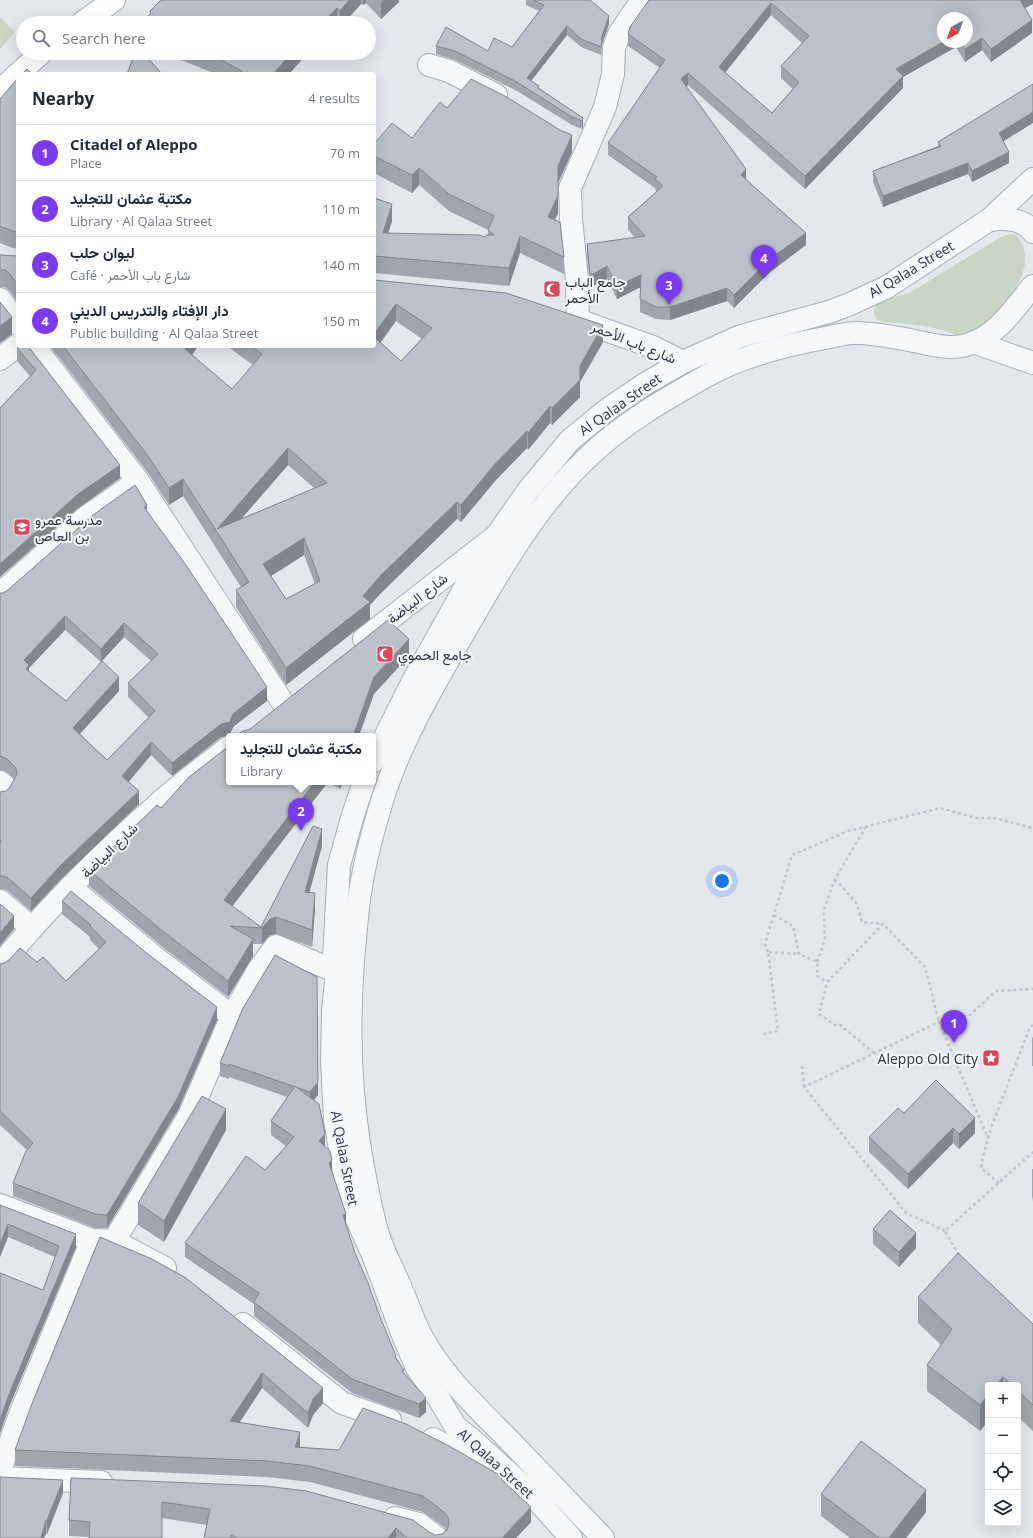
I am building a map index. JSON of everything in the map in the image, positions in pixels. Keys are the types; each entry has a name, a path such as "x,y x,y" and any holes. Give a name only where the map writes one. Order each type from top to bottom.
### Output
{"main road":[{"path":"92,16 114,0"},
{"path":"20,72 33,60"},
{"path":"0,91 16,76"}],"street":[{"path":"578,320 577,280 571,218 570,188 581,143 605,107 613,74 614,48 616,41 619,34 642,0"},
{"path":"429,65 449,71 511,102"},
{"name":"Al Qalaa Street","path":"376,755 414,680 462,593 497,535 527,492 570,440 608,409 645,384 684,362 741,336 790,324 850,304 887,287 989,220 1033,178"},
{"path":"989,220 1004,218 1018,221 1031,229 1033,232"},
{"path":"603,1538 484,1416 448,1375 421,1336 400,1284 381,1244 374,1221 358,1143 350,1071 350,998 358,905 368,849 387,787 405,741 431,690 522,536 558,488 590,455 623,429 666,399 716,371 756,354 804,342 854,332 886,336 942,348 960,347 976,343 992,332 1005,320 1033,286"},
{"path":"0,299 16,321"},
{"path":"850,304 854,332"},
{"name":"شارع باب الأحمر","path":"557,313 653,346 684,362"},
{"path":"976,343 1033,363"},
{"path":"0,359 16,347"},
{"path":"36,348 138,481 290,698 266,717"},
{"path":"0,594 85,518 138,481"},
{"name":"شارع البياضة","path":"346,654 497,535"},
{"name":"شارع البياضة","path":"0,965 70,887 158,804 226,749"},
{"path":"0,782 5,786 0,793"},
{"name":"Al Qalaa Street","path":"363,785 339,865 334,958 338,972 333,1011 332,1055 335,1120 345,1177 356,1215 417,1368 439,1398 455,1426 530,1492 572,1538"},
{"path":"70,887 157,959 232,1016"},
{"path":"0,901 32,928"},
{"path":"114,1241 189,1116 232,1016 258,969 276,946 338,972"},
{"path":"0,1205 92,1240 114,1241 180,1276"},
{"path":"0,1470 21,1412 92,1240"},
{"path":"230,1313 342,1403 415,1429 455,1451 489,1455"},
{"path":"0,1478 117,1483"},
{"path":"374,1512 419,1524 437,1538"}],"path":[{"path":"763,1034 778,1031 768,952 765,944 792,855 848,831 940,808 976,818 994,818 1033,828"},
{"path":"827,982 817,976 817,962 825,940 824,910 834,881 866,826"},
{"path":"834,881 839,883 857,904 862,922 883,924 925,967 938,1022 988,1138"},
{"path":"774,915 793,926 799,954"},
{"path":"874,1053 840,1024 835,1025 819,1014 827,982 883,924"},
{"path":"768,952 799,954 817,962"},
{"path":"804,1087 938,1022 970,1016 996,991 1033,989"},
{"path":"999,1183 981,1168 983,1156 988,1138 1030,1027 1033,1025"},
{"path":"802,1066 804,1087 906,1214 945,1231 960,1257"},
{"path":"945,1231 1033,1152"}],"green space":[{"path":"0,17 15,32 0,49"},
{"path":"1015,234 1021,241 1025,257 1025,265 1019,282 994,316 983,326 970,334 959,336 930,327 882,322 877,319 874,314 876,305 880,301 909,293 996,240 1006,235"}],"building":[{"path":"161,0 349,0 340,11 337,8 330,16 148,16 151,13 150,11"},
{"path":"534,0 590,0 609,16 602,36 601,47 581,39 567,26 527,78 539,86 538,88 583,118 582,121 572,117 517,82 455,51 436,46 446,27 488,51 494,38 512,47 544,5"},
{"path":"649,0 1020,0 1032,20 991,49 982,38 973,44 973,12 937,12 937,45 896,69 903,76 805,176 688,73 681,79 746,169 741,175 806,233 770,259 734,295 727,288 670,307 656,307 640,299 641,275 617,286 607,266 593,274 590,274 587,244 645,236 628,217 663,186 655,179 657,177 608,143 665,60 628,34 630,27","holes":["771,3 809,36 781,66 799,82 772,113 719,67"]},
{"path":"132,60 149,60 160,72 128,72"},
{"path":"221,60 286,60 275,72 242,71"},
{"path":"471,79 505,96 560,130 572,135 558,166 558,196 548,217 560,222 564,257 520,236 509,268 376,256 376,199 392,204 383,233 479,235 485,237 486,235 494,235 488,230 494,216 449,194 419,168 412,175 376,157 376,142 392,123 412,138 440,102 447,108"},
{"path":"16,80 16,232 0,226 0,99"},
{"path":"1033,84 1033,112 999,133 1009,152 972,171 968,163 883,196 873,171 941,146 938,142"},
{"path":"0,255 16,256 16,283 10,274 5,270 0,270"},
{"path":"376,280 506,293 603,325 580,366 580,380 552,408 550,406 528,433 527,431 495,464 461,505 457,502 380,576 363,596 370,602 286,668 236,590 249,582 183,479 169,488 148,456 65,348 186,348 232,389 262,354 254,348 376,348 376,339 401,361 432,328 396,304 376,331","holes":["288,448 327,483 217,529","304,538 320,581 286,599 263,564"]},
{"path":"0,302 12,317 0,326"},
{"path":"17,348 30,348 120,465 77,495 0,564 0,408 36,370"},
{"path":"135,485 147,505 144,507 186,565 267,687 234,713 230,722 221,724 172,763 151,742 122,776 139,791 61,865 31,898 8,878 0,876 0,792 6,791 10,787 17,774 16,768 7,759 1,756 0,757 0,593 8,590 93,515","holes":["65,616 101,649 124,623 158,654 128,683 155,711 107,760 73,728 119,677 102,661 66,701 26,669 29,665 24,660"]},
{"path":"388,620 409,639 374,677 354,733 241,733 250,729"},
{"path":"226,748 226,785 313,785 224,900 261,927 313,826 322,829 305,892 315,893 312,930 276,917 270,919 262,928 230,926 253,939 228,981 165,933 89,870 157,805 161,808 189,777"},
{"path":"71,891 149,955 217,1007 178,1097 107,1215 95,1214 13,1183 26,1151 33,1143 0,1111 0,964 9,960 20,948 37,962 43,957 66,981 106,942 90,926 91,925 62,901"},
{"path":"0,904 14,916 0,933"},
{"path":"275,955 317,977 318,1082 310,1092 229,1064 229,1066 220,1063 243,1008"},
{"path":"936,1080 975,1118 959,1134 953,1128 908,1174 869,1137 898,1108 904,1113"},
{"path":"295,1086 319,1104 325,1134 319,1141 330,1151 332,1160 329,1163 346,1214 343,1215 355,1253 368,1283 396,1356 395,1357 404,1370 402,1371 426,1398 419,1404 352,1379 254,1302 259,1293 185,1243 246,1156 265,1170 294,1137 271,1121"},
{"path":"202,1096 226,1109 164,1221 138,1203"},
{"path":"0,1205 76,1234 9,1394 0,1420 0,1273 43,1290 59,1246 8,1224 0,1244"},
{"path":"890,1210 916,1233 899,1252 873,1229"},
{"path":"100,1237 152,1259 186,1278 323,1388 313,1399 308,1413 262,1373 230,1421 300,1432 295,1447 339,1450 363,1408 406,1424 451,1447 503,1477 501,1479 531,1507 503,1538 407,1538 396,1528 388,1538 237,1538 231,1535 231,1538 204,1538 210,1509 162,1502 162,1538 89,1538 90,1522 69,1520 71,1478 265,1486 306,1491 413,1520 435,1535 442,1534 447,1530 449,1524 448,1517 445,1513 423,1496 310,1466 267,1461 15,1450 33,1401"},
{"path":"958,1253 1033,1324 1033,1405 1021,1394 1021,1382 1009,1382 1003,1377 999,1382 985,1382 985,1399 980,1405 927,1365 952,1329 918,1297"},
{"path":"861,1441 926,1490 889,1538 879,1538 821,1494"},
{"path":"0,1477 63,1480 46,1520 41,1538 0,1538"}],"place":[{"name":"دار الإفتاء والتدريس الديني","path":"764,278"},
{"name":"جامع الباب الأحمر","path":"552,289"},
{"name":"ليوان حلب","path":"669,305"},
{"name":"مدرسة عمرو بن العاص","path":"22,527"},
{"name":"جامع الحموي","path":"385,654"},
{"name":"مكتبة عثمان للتجليد","path":"301,831"},
{"name":"Citadel of Aleppo","path":"954,1043"},
{"name":"Aleppo Old City","path":"991,1058"}]}
